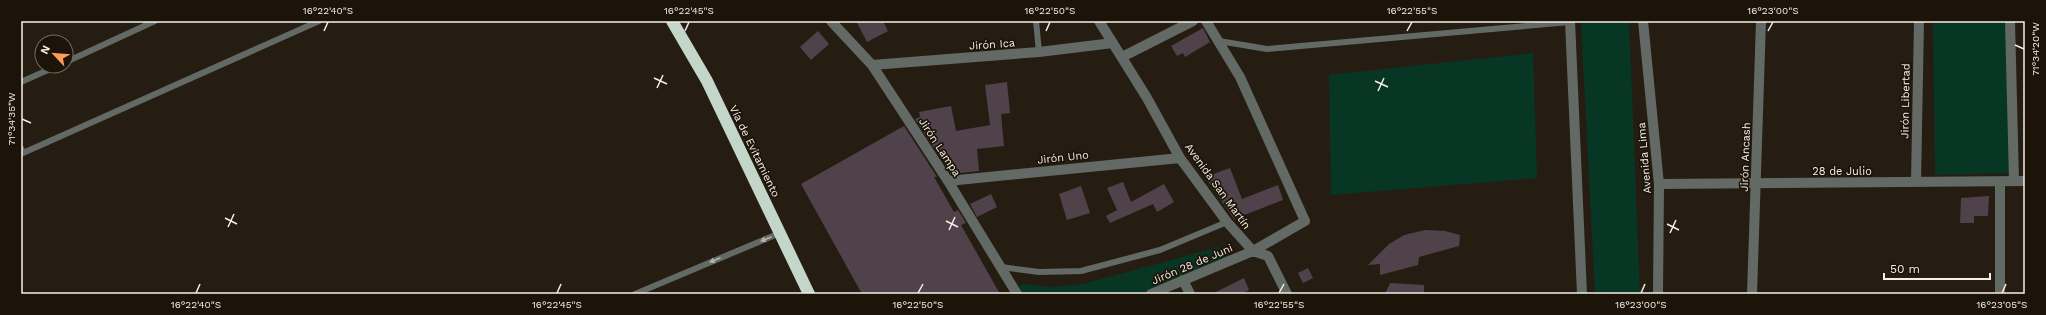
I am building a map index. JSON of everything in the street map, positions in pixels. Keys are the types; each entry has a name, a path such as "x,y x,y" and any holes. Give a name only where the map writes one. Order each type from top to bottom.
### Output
{"highway":[{"name":"Vía de Evitamiento","path":"672,21 707,81 809,294"}],"street":[{"name":"Jirón Lampa","path":"831,21 872,65 948,181 1017,294"},
{"name":"Avenida San Martín","path":"1098,21 1147,98 1180,158 1227,222 1253,251 1268,256 1287,294"},
{"path":"1122,57 1193,21"},
{"path":"1206,21 1219,41"},
{"name":"Avenida Lima","path":"1643,21 1659,184 1658,294"},
{"name":"Jirón Ancash","path":"1752,294 1761,21"},
{"name":"Jirón Libertad","path":"1916,182 1919,21"},
{"path":"2010,21 2014,181"},
{"path":"1570,22 1582,294"},
{"name":"Jirón 28 de Juni","path":"1151,294 1253,251 1305,221 1240,76 1219,41"},
{"name":"Jirón Ica","path":"872,65 1040,52 1113,43"},
{"name":"Jirón Uno","path":"948,181 1180,158"},
{"name":"28 de Julio","path":"1659,184 2025,181"},
{"path":"2000,182 2000,294"},
{"path":"1183,280 1190,294"}],"lane":[{"path":"74,58 155,21"},
{"path":"21,148 23,153 319,21"},
{"path":"1036,21 1040,52"},
{"path":"1219,41 1267,49 1570,22"},
{"path":"21,82 38,74"},
{"path":"1001,267 1039,272 1081,271 1160,250 1227,222"},
{"path":"635,294 780,233"}],"green space":[{"path":"1581,21 1629,21 1640,294 1595,294"},
{"path":"1933,21 2013,21 2015,173 1935,175"},
{"path":"1533,53 1537,178 1331,195 1329,75"},
{"path":"1219,247 1232,258 1141,294 1022,294 1018,287 1023,284 1052,287 1083,284"}],"building":[{"path":"856,21 883,21 888,31 867,42"},
{"path":"1203,28 1210,42 1185,57 1183,53 1177,56 1171,46"},
{"path":"818,31 829,44 811,60 800,47"},
{"path":"1007,82 1010,113 1001,114 1004,146 977,149 979,171 951,174 915,119 920,117 919,112 951,106 956,131 990,125 985,85"},
{"path":"904,126 937,177 934,177 954,212 958,210 966,223 961,225 1000,294 862,294 801,184"},
{"path":"1230,168 1242,199 1278,185 1283,200 1234,219 1205,177"},
{"path":"1123,182 1131,202 1164,184 1174,202 1157,212 1153,204 1110,223 1106,216 1117,210 1107,188"},
{"path":"1081,186 1090,213 1067,220 1059,194"},
{"path":"991,194 997,207 977,217 970,204"},
{"path":"1989,196 1988,216 1974,216 1974,223 1960,223 1961,198"},
{"path":"1425,230 1445,231 1460,235 1459,246 1419,257 1418,265 1380,275 1380,264 1368,265 1389,244 1404,235"},
{"path":"1308,268 1313,278 1303,283 1298,273"},
{"path":"1244,278 1249,290 1242,294 1212,294"},
{"path":"1390,283 1424,285 1424,294 1385,294"}]}
